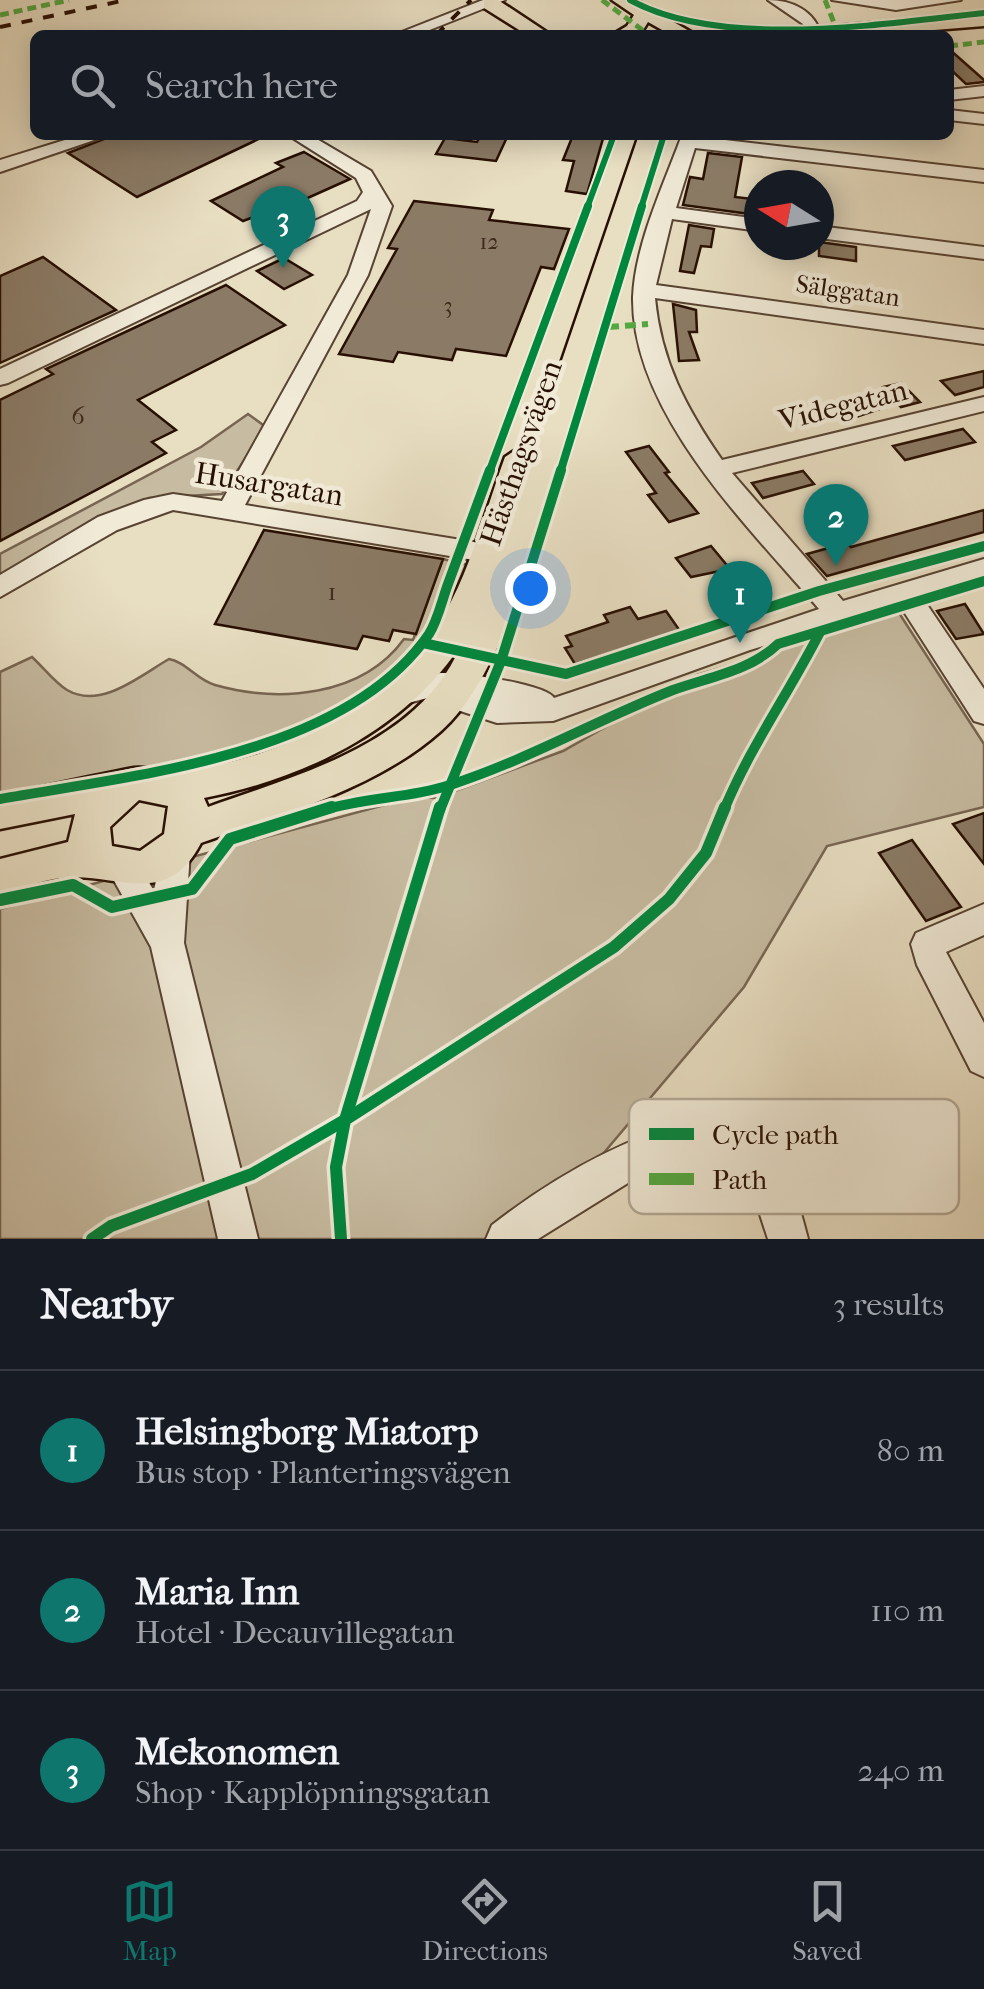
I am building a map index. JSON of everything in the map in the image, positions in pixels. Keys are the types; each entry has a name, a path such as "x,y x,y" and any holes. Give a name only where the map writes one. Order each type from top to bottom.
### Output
{"main road":[{"path":"610,0 654,25 682,30"},
{"path":"622,0 654,25"},
{"path":"494,2 534,30"},
{"path":"890,30 984,20"},
{"path":"796,21 894,29"},
{"name":"Hästhagsvägen","path":"174,788 232,777 307,750 395,695 426,667 449,636 486,553 630,140"},
{"name":"Hästhagsvägen","path":"182,841 372,760 411,735 478,656 648,140"},
{"path":"449,636 453,687"},
{"path":"0,812 156,783 174,788 191,811 182,841 144,867 60,860 0,877"},
{"path":"112,864 92,850 89,825 103,802 124,788"}],"street":[{"path":"840,0 896,5 952,0"},
{"path":"416,30 494,2"},
{"path":"954,94 984,91"},
{"path":"954,116 984,119"},
{"path":"0,166 84,140"},
{"path":"230,509 358,274 382,206 364,174 306,140"},
{"path":"689,140 645,290 648,324 669,402 718,469 836,612"},
{"path":"705,140 984,176"},
{"path":"0,378 356,212 372,192"},
{"path":"668,213 744,222"},
{"path":"834,234 984,253"},
{"name":"Sälggatan","path":"645,290 984,337"},
{"name":"Videgatan","path":"718,469 984,404"},
{"name":"Husargatan","path":"0,586 150,506 173,502 486,553"},
{"path":"395,695 453,687 480,709 524,714 552,710 836,612 984,568"},
{"path":"904,591 984,714"},
{"path":"182,841 168,944 238,1239"},
{"path":"112,864 168,944"},
{"path":"984,919 928,944 929,954 984,1059"},
{"path":"506,1239 552,1201 629,1165"},
{"path":"779,1214 788,1239"}],"shaded area":[{"path":"248,414 266,427 222,494 149,498 0,579 0,554 201,447"},
{"path":"443,559 467,565 446,622 417,658 348,714 268,751 225,764 136,780 0,794 0,672 32,657 67,690 93,696 120,688 169,659 209,683 240,691 292,694 343,684 366,673 404,639 413,640"},
{"path":"899,613 984,744 984,807 827,846 744,987 649,1099 629,1099 629,1123 531,1239 0,1239 0,909 414,797 436,798 563,751 697,675"}],"building":[{"path":"954,53 984,80 966,84 954,73"},
{"path":"101,140 257,140 137,197 68,153"},
{"path":"444,140 506,140 496,161 436,154"},
{"path":"571,140 603,140 587,194 566,191 574,161 563,160"},
{"path":"304,152 350,179 263,218 259,215 243,221 211,201 283,167 276,163"},
{"path":"708,153 742,157 735,197 744,198 744,213 683,205 690,177 703,179"},
{"path":"414,201 493,210 489,220 569,229 554,269 541,267 506,356 456,349 452,360 398,352 393,362 339,354 397,249 388,248"},
{"path":"689,225 714,229 711,247 701,246 694,273 680,271"},
{"path":"834,244 856,247 856,261 834,258"},
{"path":"43,257 116,310 0,363 0,276"},
{"path":"284,258 312,275 284,289 257,271"},
{"path":"226,285 285,325 138,400 176,430 152,442 166,453 0,541 0,400 53,374 46,369"},
{"path":"673,304 696,310 697,332 689,332 699,360 679,361"},
{"path":"984,371 984,387 955,395 941,381"},
{"path":"901,383 920,402 901,407 897,403 853,418 842,406 888,393 883,387"},
{"path":"963,429 975,442 905,460 893,446"},
{"path":"649,446 669,472 665,473 698,513 669,522 648,495 656,493 626,452"},
{"path":"803,471 814,484 763,498 752,483"},
{"path":"984,510 984,532 827,576 807,554 847,543 851,547"},
{"path":"264,530 443,559 416,634 393,630 389,641 363,636 357,649 215,624"},
{"path":"711,546 730,569 691,577 676,558"},
{"path":"965,604 984,634 956,639 937,611"},
{"path":"630,607 638,619 666,611 680,631 575,664 565,648 572,646 566,636 608,622 604,615"},
{"path":"984,813 984,864 953,824"},
{"path":"912,840 961,907 926,921 879,853"}],"railway":[{"path":"0,27 126,0"},
{"path":"441,30 471,0"}],"marked path":[{"path":"0,15 69,0"},
{"path":"602,0 642,30"},
{"path":"825,0 836,28"},
{"path":"954,45 984,42"},
{"path":"608,327 648,324"}],"cycle path":[{"path":"630,0 677,21 724,29 984,13"},
{"path":"0,799 234,752 292,732 346,706 392,673 430,632 612,140"},
{"path":"92,1239 111,1226 252,1174 345,1120 447,786 501,661 526,585 662,140"},
{"path":"423,643 566,674 819,591 984,546"},
{"path":"0,900 73,885 112,907 192,889 230,839 360,799 447,786 504,766 672,691 761,660 778,644 984,581"},
{"path":"341,1239 336,1167 345,1120 614,947 669,899 706,853 748,753 777,715 820,632"}],"place":[{"name":"Mekonomen","path":"283,268"},
{"name":"Maria Inn","path":"836,566"},
{"name":"Helsingborg Miatorp","path":"740,643"}]}
